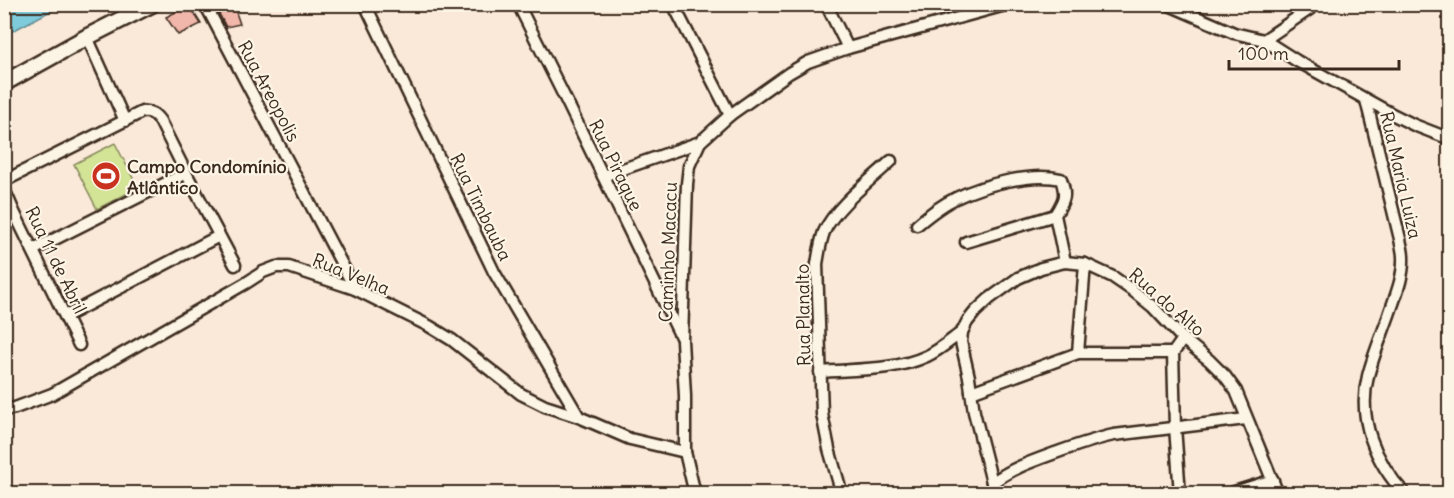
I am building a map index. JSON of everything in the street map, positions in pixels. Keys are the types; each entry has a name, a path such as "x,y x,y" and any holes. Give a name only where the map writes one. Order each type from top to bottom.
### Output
{"street":[{"name":"Rua Areopolis","path":"205,4 355,289"},
{"name":"Rua Timbauba","path":"365,4 494,272 579,417"},
{"name":"Rua Piraque","path":"518,4 682,340"},
{"path":"673,4 730,115"},
{"path":"826,4 848,48"},
{"name":"Caminho Macacu","path":"695,494 685,453 682,340 687,184 689,166 700,142 730,115 789,72 808,62 984,8 1010,4"},
{"path":"1167,4 1234,33 1264,40 1366,100 1414,125 1449,139"},
{"path":"1293,4 1299,16"},
{"path":"1264,40 1317,4"},
{"path":"4,83 147,6"},
{"path":"87,37 124,121"},
{"name":"Rua Maria Luiza","path":"1366,100 1403,259 1399,286 1368,376 1364,399 1365,419 1370,438 1382,462 1405,494"},
{"path":"4,181 142,112 149,111 160,122 235,265"},
{"path":"603,176 700,142"},
{"name":"Rua Planalto","path":"842,494 822,414 817,264 825,230 835,215 891,161"},
{"path":"33,250 186,173"},
{"path":"917,225 940,207 984,187 1049,176 1061,179 1065,191 1064,201 1055,215 966,242"},
{"name":"Rua 11 de Abril","path":"4,189 80,345"},
{"path":"1055,215 1065,262"},
{"path":"66,316 219,236"},
{"name":"Rua do Alto","path":"820,372 891,366 926,357 962,332 975,312 1018,278 1041,268 1065,262 1085,264 1113,277 1132,290 1225,376 1236,391 1278,494"},
{"path":"1078,353 1085,264"},
{"name":"Rua Velha","path":"4,410 52,394 264,272 276,267 289,267 355,289 429,326 453,340 521,393 545,406 579,417 630,439 685,453"},
{"path":"962,332 961,342 974,412 994,488"},
{"path":"1180,494 1173,353 1183,339"},
{"path":"971,392 1078,353 1173,353"},
{"path":"994,488 1004,474 1017,467 1095,439 1246,419"},
{"path":"1228,494 1273,480"}],"green space":[{"name":"Campo Condomínio Atlântico","path":"115,143 138,188 97,209 74,164"}],"water":[{"path":"5,4 62,4 62,5 5,35"}],"building":[{"path":"214,4 233,4 240,24 226,27"},
{"path":"189,5 201,24 178,35 166,17"}],"place":[{"name":"Campo Condomínio Atlântico","path":"106,176"}]}
